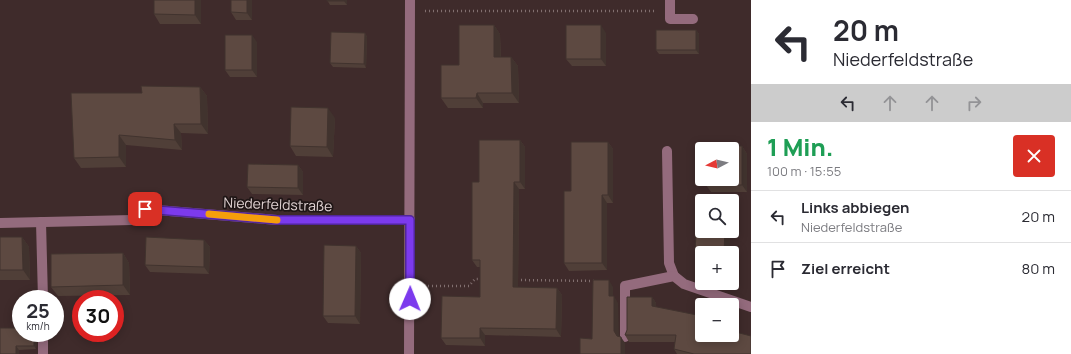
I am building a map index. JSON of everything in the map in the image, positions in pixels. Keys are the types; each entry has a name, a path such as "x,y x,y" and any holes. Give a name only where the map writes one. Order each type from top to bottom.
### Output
{"street":[{"path":"409,354 410,0"},
{"path":"670,0 670,18 693,19"},
{"path":"667,151 669,263 674,276 684,284 751,307"},
{"name":"Niederfeldstraße","path":"145,209 277,220 410,220"},
{"path":"0,223 132,220"},
{"path":"42,222 43,290"},
{"path":"625,337 625,286 674,276"},
{"path":"43,342 43,354"}],"path":[{"path":"410,11 670,11"},
{"path":"410,286 469,286 475,279 490,279"},
{"path":"513,280 598,281"}],"building":[{"path":"154,0 195,0 195,15 154,14"},
{"path":"231,0 247,0 247,13 231,12"},
{"path":"344,0 344,1 327,1"},
{"path":"459,25 494,25 494,57 511,57 512,93 477,93 476,98 441,98 441,65 459,65"},
{"path":"566,25 601,25 601,59 566,59"},
{"path":"656,30 696,30 696,50 656,50"},
{"path":"331,32 365,33 364,64 330,63"},
{"path":"225,35 252,35 252,70 225,70"},
{"path":"141,86 200,87 201,124 174,124 175,140 119,135 119,157 74,158 71,93 142,93"},
{"path":"291,107 328,108 327,147 290,146"},
{"path":"479,140 520,140 520,182 514,182 513,287 557,288 556,329 480,328 480,338 441,338 442,296 480,297 480,260 472,260 472,182 479,182"},
{"path":"571,142 608,142 608,195 602,195 602,263 564,263 564,191 571,191"},
{"path":"739,146 742,146 742,185 739,185"},
{"path":"248,164 298,165 298,188 247,187"},
{"path":"0,237 22,237 23,270 0,270"},
{"path":"146,237 204,240 204,267 145,265"},
{"path":"696,238 725,238 724,246 695,246"},
{"path":"324,245 356,246 355,316 323,316"},
{"path":"123,253 123,285 51,287 51,254"},
{"path":"593,280 609,280 609,296 614,296 614,331 617,336 621,337 621,354 580,354 580,338 592,339"},
{"path":"627,297 652,297 652,306 695,315 695,342 739,342 739,333 751,336 751,354 694,354 674,349 676,335 625,335 627,330"},
{"path":"0,328 12,328 12,342 34,342 34,346 16,346 16,354 0,354"}],"slow traffic":[{"path":"209,214 277,220"}],"route":[{"path":"145,209 277,220 410,220 410,299"}]}
